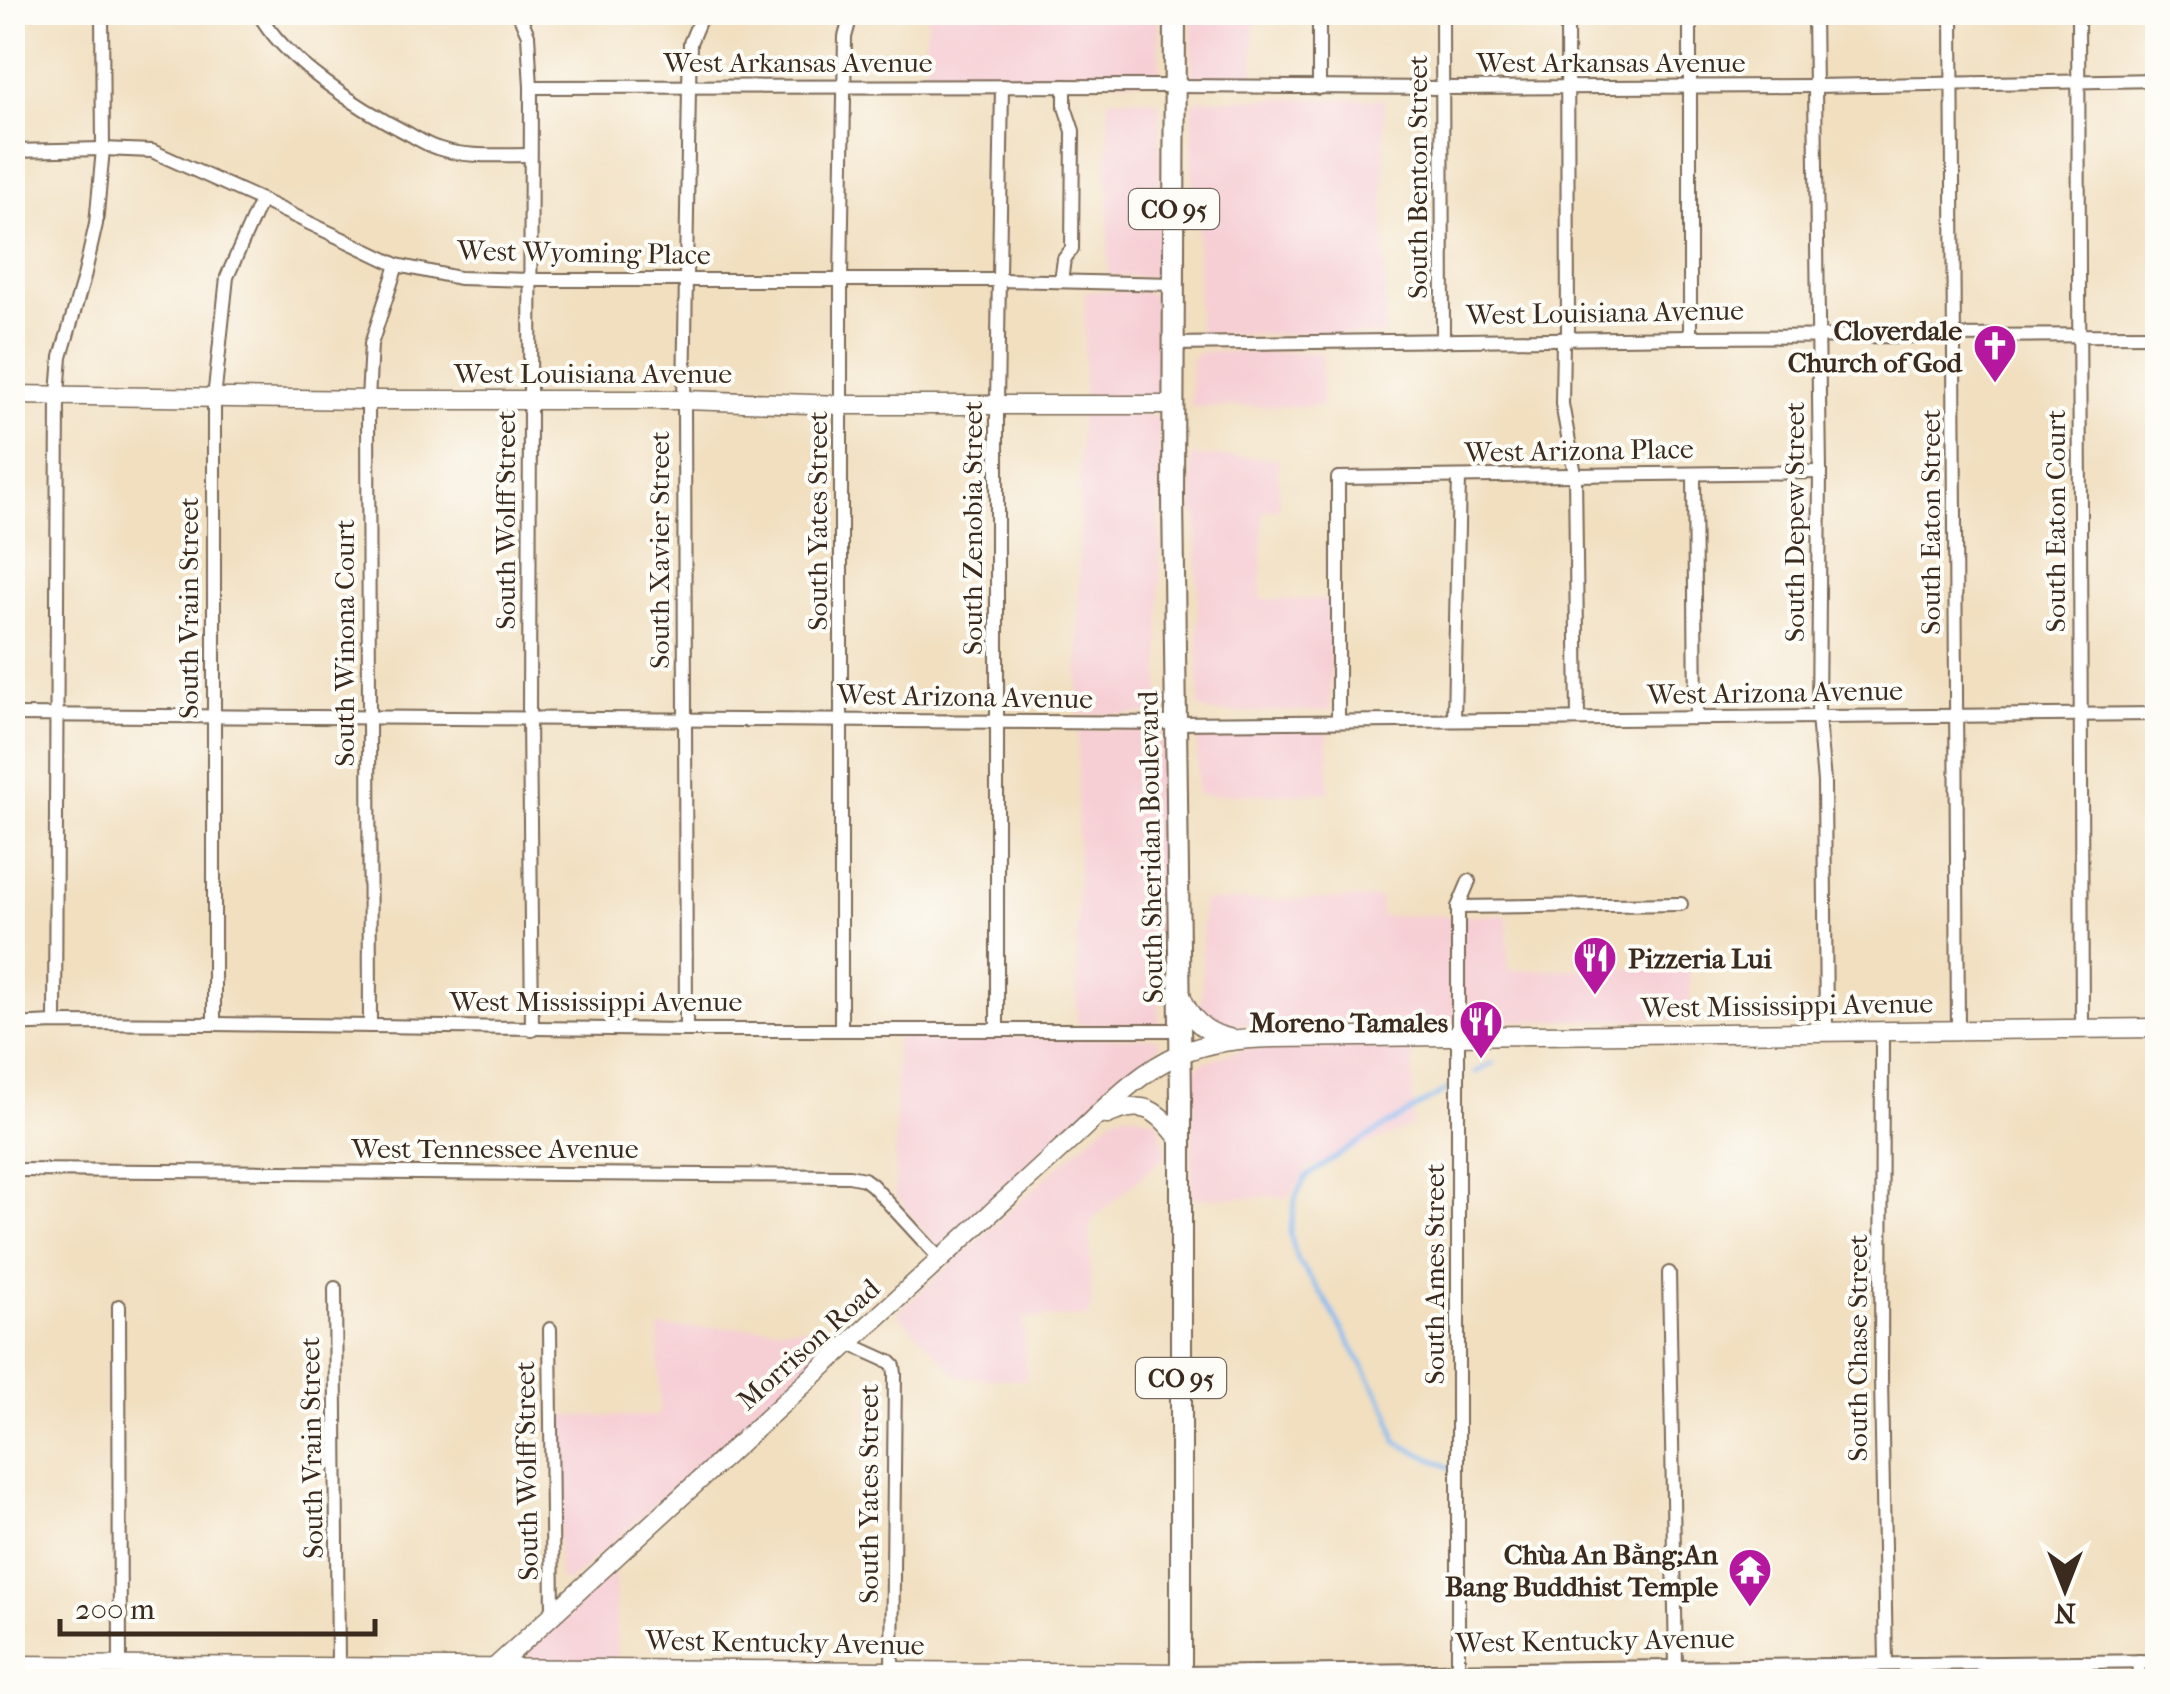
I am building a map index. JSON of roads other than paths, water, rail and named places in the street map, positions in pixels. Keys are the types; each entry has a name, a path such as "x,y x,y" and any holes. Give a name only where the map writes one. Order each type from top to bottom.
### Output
{"main road":[{"name":"South Sheridan Boulevard","path":"1174,12 1182,1678"}],"street":[{"path":"55,1023 58,394 61,358 96,224 103,149 102,12"},
{"path":"258,12 268,30 305,67 386,123 437,149 486,156 530,155"},
{"name":"South Wolff Street","path":"518,12 528,35 531,87 532,1030"},
{"name":"South Xavier Street","path":"686,1030 684,400 689,87 690,43 703,12"},
{"name":"South Yates Street","path":"841,1030 841,282 844,86 846,37 852,12"},
{"path":"1319,12 1319,88"},
{"name":"South Benton Street","path":"1442,12 1443,342"},
{"path":"1567,12 1566,340 1562,404 1575,474 1578,719"},
{"path":"1690,12 1690,337"},
{"name":"South Depew Street","path":"1814,12 1820,472 1818,717 1824,782 1826,1032"},
{"name":"South Eaton Street","path":"1952,12 1958,1030"},
{"name":"South Eaton Court","path":"2078,12 2082,1029"},
{"name":"West Arkansas Avenue","path":"531,87 1690,87 2158,80"},
{"name":"South Zenobia Street","path":"997,1030 997,404 1002,86"},
{"path":"1061,281 1064,259 1072,248 1073,130 1066,116 1065,86"},
{"name":"West Wyoming Place","path":"12,150 152,151 398,265 459,278 1174,284"},
{"name":"South Vrain Street","path":"214,1024 214,399 228,277 261,200"},
{"name":"South Winona Court","path":"370,1026 368,400 371,344 398,265"},
{"name":"West Louisiana Avenue","path":"1174,344 2158,335"},
{"name":"West Louisiana Avenue","path":"12,395 1174,406"},
{"name":"West Arizona Place","path":"1338,722 1338,478 1820,472"},
{"path":"1694,474 1696,718"},
{"path":"1454,720 1459,477"},
{"name":"West Arizona Avenue","path":"12,715 1175,723 2158,714"},
{"name":"South Ames Street","path":"1458,1670 1458,907 1469,881"},
{"path":"1458,907 1681,904"},
{"path":"1179,988 1187,1009 1200,1026 1240,1040"},
{"name":"West Mississippi Avenue","path":"12,1026 55,1023 532,1030 1180,1030"},
{"name":"West Mississippi Avenue","path":"1180,1054 1240,1040 2158,1028"},
{"name":"South Chase Street","path":"1882,1031 1881,1378 1886,1664"},
{"name":"Morrison Road","path":"479,1682 1088,1124 1139,1079 1180,1054"},
{"path":"1088,1124 1119,1109 1142,1106 1159,1115 1181,1140"},
{"name":"West Tennessee Avenue","path":"12,1170 849,1176 872,1185 941,1260"},
{"path":"1669,1273 1676,1666"},
{"name":"South Vrain Street","path":"334,1288 338,1667"},
{"path":"119,1306 120,1666"},
{"name":"South Wolff Street","path":"550,1329 553,1613"},
{"name":"South Yates Street","path":"850,1344 894,1366 892,1671"},
{"name":"West Kentucky Avenue","path":"12,1665 495,1667 566,1674 892,1671 927,1676 1182,1678 1676,1666 2158,1661"},
{"path":"2138,1662 2138,1682"},
{"path":"1984,1663 1985,1682"},
{"path":"1821,1664 1821,1682"}],"waterway":[{"path":"1475,1073 1493,1063"},
{"path":"1450,1088 1306,1177 1296,1196 1290,1233 1297,1259 1326,1301 1389,1412 1396,1442 1451,1468"}],"place":[{"name":"Cloverdale Church of God","path":"1995,384"},
{"name":"Pizzeria Lui","path":"1595,996"},
{"name":"Moreno Tamales","path":"1481,1060"},
{"name":"Chùa An Bằng;An Bang Buddhist Temple","path":"1750,1608"}]}
